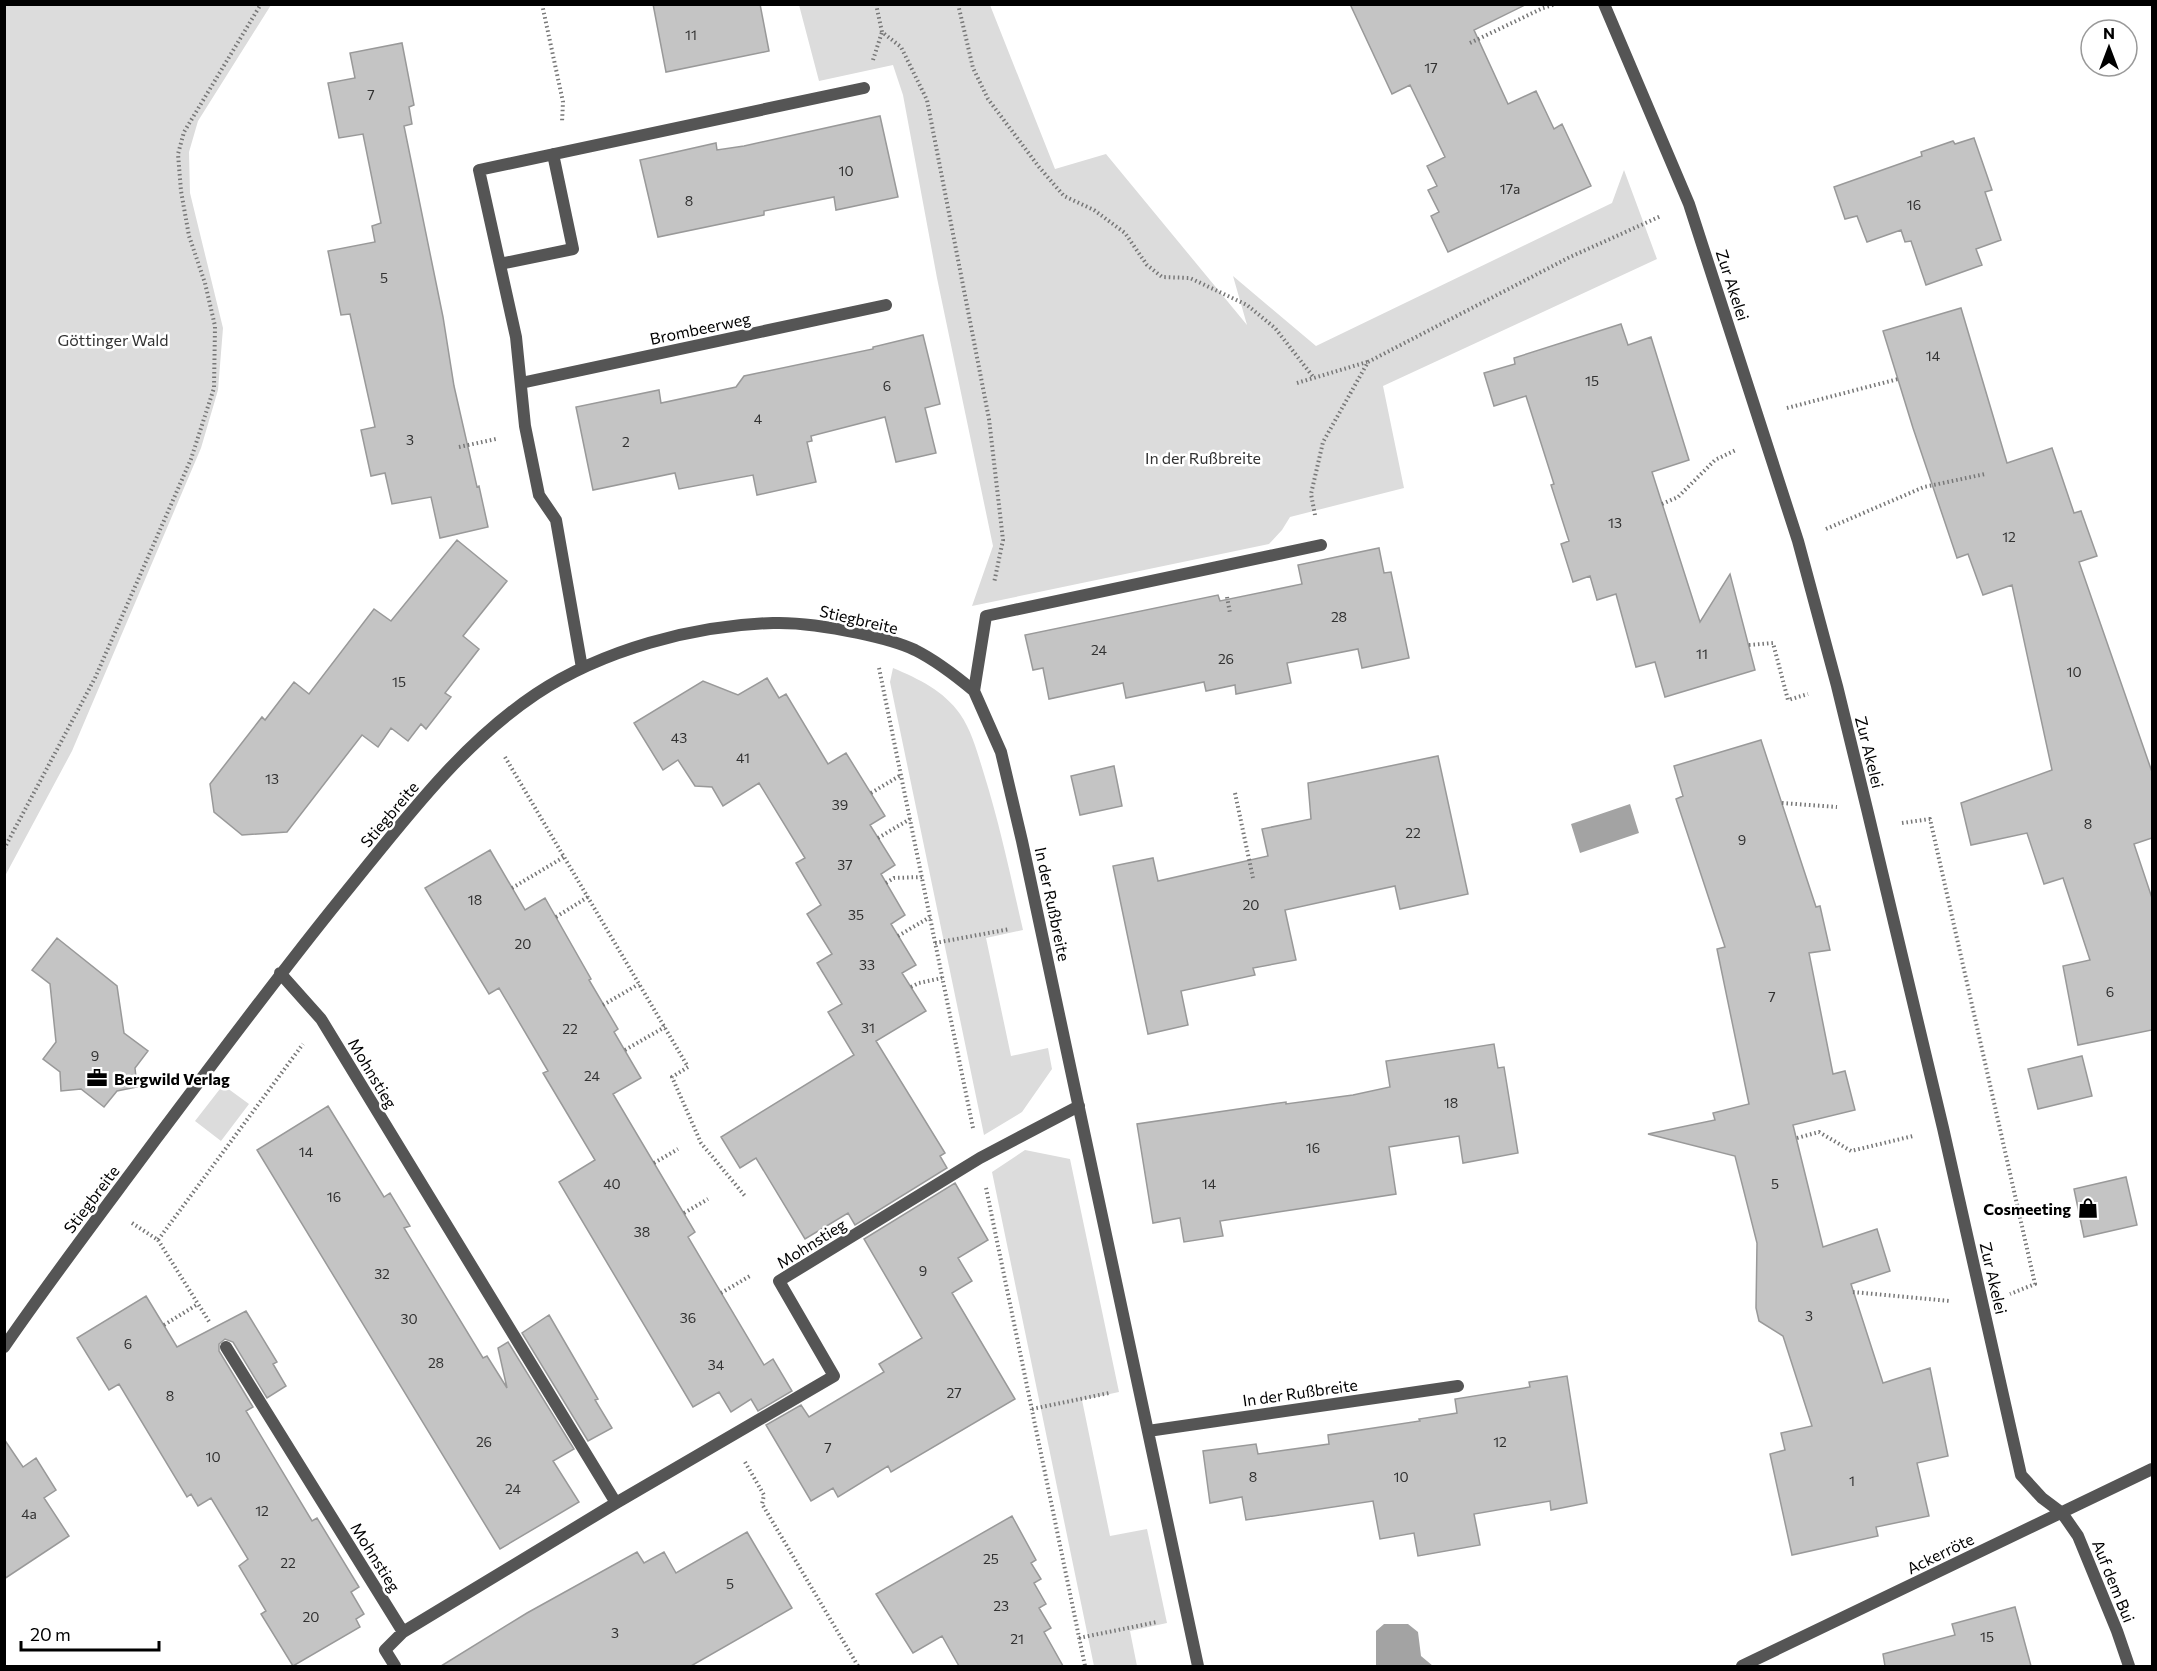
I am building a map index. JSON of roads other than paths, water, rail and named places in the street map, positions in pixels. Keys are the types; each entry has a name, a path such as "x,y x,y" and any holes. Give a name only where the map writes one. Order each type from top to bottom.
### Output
{"street":[{"name":"Zur Akelei","path":"1604,4 1689,204 1798,541 1872,828 1943,1128 2021,1475 2042,1498 2062,1513"},
{"path":"582,668 556,520 539,495 526,432 516,338 479,170 864,88"},
{"path":"500,264 573,249 557,154"},
{"name":"Brombeerweg","path":"521,383 886,305"},
{"path":"974,691 986,616 1321,545"},
{"name":"Stiegbreite","path":"4,1347 280,973 408,816 454,764 489,730 537,694 582,668 674,636 722,626 775,622 823,626 872,636 913,649 948,669 974,691"},
{"name":"In der Rußbreite","path":"974,691 1001,752 1040,923 1198,1666"},
{"name":"Mohnstieg","path":"280,973 321,1019 616,1503"},
{"name":"Mohnstieg","path":"395,1666 385,1650 403,1632 616,1503 834,1376 779,1281 980,1158 1079,1106"},
{"name":"Mohnstieg","path":"226,1347 403,1632"},
{"name":"In der Rußbreite","path":"1148,1431 1458,1386"},
{"name":"Ackerröte","path":"1742,1666 2152,1469"},
{"name":"Auf dem Bui","path":"2062,1513 2078,1536 2129,1666"}],"place":[{"name":"Bergwild Verlag","path":"97,1078"},
{"name":"Cosmeeting","path":"2088,1208"}],"park label":[{"name":"Göttinger Wald","path":"113,339"}]}
